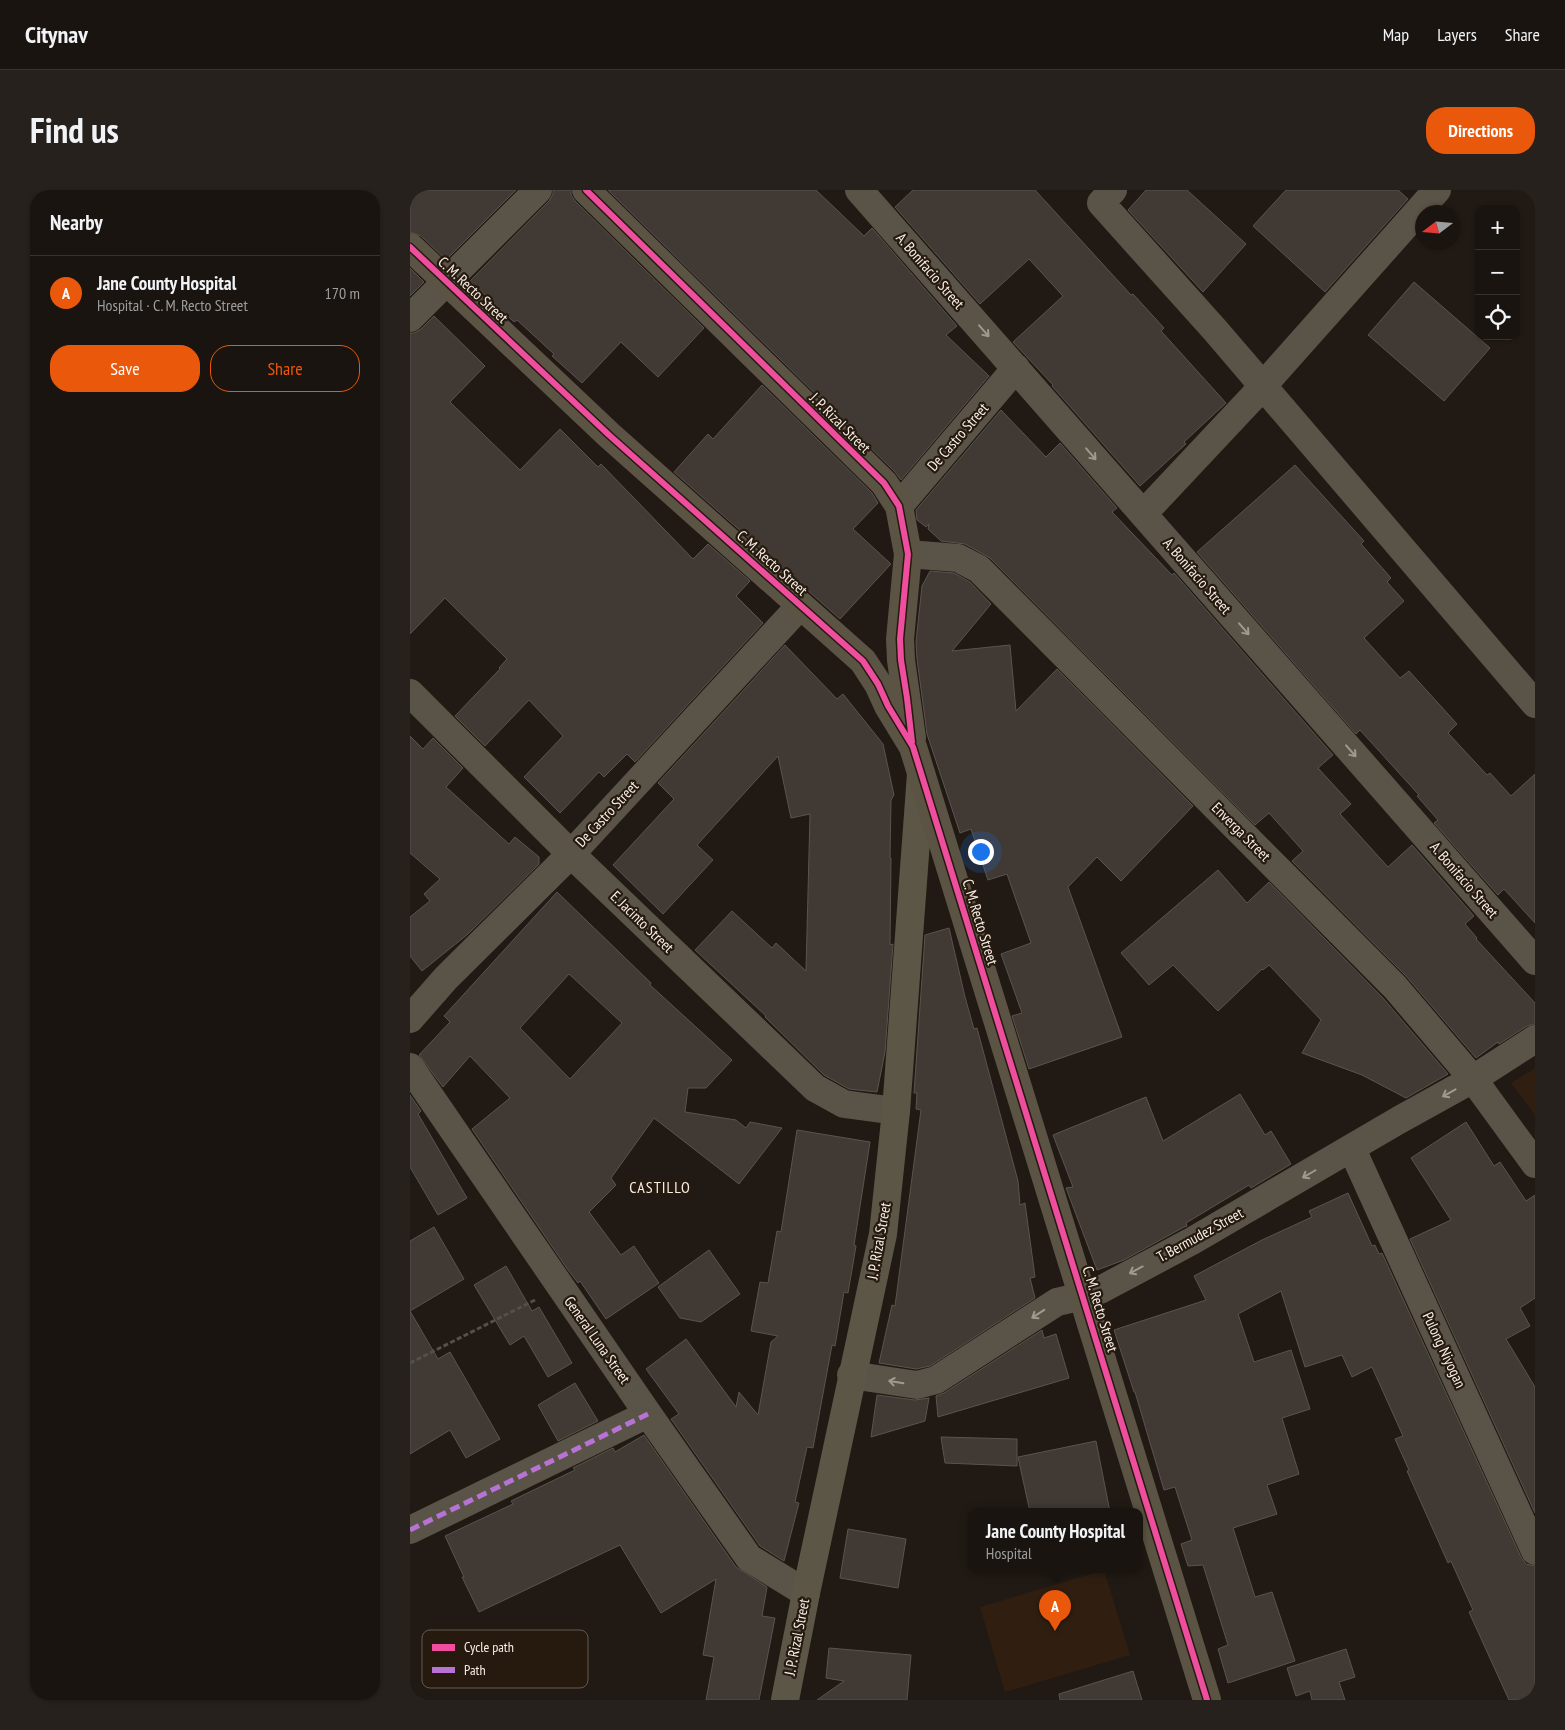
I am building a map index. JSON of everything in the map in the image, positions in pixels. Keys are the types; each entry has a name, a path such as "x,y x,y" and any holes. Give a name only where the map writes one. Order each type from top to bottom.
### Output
{"main road":[{"name":"J. P. Rizal Street","path":"586,190 884,484 899,506 908,554 900,639 901,660 908,698 913,747"},
{"name":"C. M. Recto Street","path":"410,247 610,435 863,661 913,747 1207,1700"},
{"name":"J. P. Rizal Street","path":"785,1700 806,1592 883,1234 896,1111 921,774"}],"street":[{"path":"410,318 538,190"},
{"name":"A. Bonifacio Street","path":"859,190 1535,961"},
{"path":"1114,190 1102,203 1263,386 1535,704"},
{"path":"1143,514 1263,386 1437,190"},
{"name":"De Castro Street","path":"899,506 1016,368"},
{"name":"Enverga Street","path":"908,554 958,558 979,569 1395,988 1474,1079 1535,1164"},
{"name":"De Castro Street","path":"410,1019 446,978 570,854 800,606"},
{"name":"E. Jacinto Street","path":"410,693 570,854 815,1088 844,1104 896,1111"},
{"name":"T. Bermudez Street","path":"852,1375 917,1385 936,1380 1057,1302 1102,1289 1192,1241 1399,1120 1474,1079 1535,1039"},
{"name":"General Luna Street","path":"410,1066 560,1287 749,1558 806,1592"},
{"name":"Pulong Niyogan","path":"1352,1149 1535,1551"},
{"path":"410,1530 648,1414"}],"path":[{"path":"410,1363 560,1287"}],"shaded area":[{"path":"1535,1068 1535,1115 1511,1083"},
{"path":"1094,1573 1105,1573 1130,1655 1005,1692 980,1607"}],"building":[{"path":"410,190 516,190 446,260 421,236 410,232"},
{"path":"553,190 571,190 571,195 575,201 704,328 658,377 621,342 582,383 517,320 514,322 470,281 549,201"},
{"path":"608,190 816,190 864,236 872,228 957,326 946,335 989,376 901,480"},
{"path":"913,190 1035,190 1131,295 1133,294 1164,328 1161,331 1226,403 1184,442 1186,444 1140,486 1053,385 1013,342 1063,296 1029,259 980,304 895,207"},
{"path":"1146,190 1187,190 1246,244 1203,292 1128,210"},
{"path":"1286,190 1398,190 1408,199 1325,292 1253,226"},
{"path":"410,268 424,282 410,296"},
{"path":"1414,282 1475,335 1475,340 1481,340 1490,348 1444,401 1368,335"},
{"path":"434,316 485,366 450,402 520,470 560,429 598,467 601,464 693,559 708,544 750,581 736,596 763,623 635,762 627,754 604,777 599,772 560,813 524,777 563,736 529,700 485,746 455,716 500,669 507,659 445,598 410,634 410,333 421,329"},
{"path":"762,385 872,493 878,503 853,529 891,564 840,619 674,472 708,434 713,439"},
{"path":"1001,410 1046,457 1060,443 1117,508 1112,512 1172,575 1174,573 1333,755 1318,768 1351,804 1340,814 1388,867 1412,845 1474,916 1465,924 1476,939 1535,1003 1535,1024 1527,1026 1499,1044 1498,1042 1476,1058 1406,976 1292,861 1303,851 1269,813 1255,825 990,558 965,544 941,541 928,529 929,524 926,527 917,520 916,510"},
{"path":"1295,465 1364,541 1361,544 1391,578 1387,582 1404,601 1364,638 1400,678 1409,671 1457,724 1448,733 1487,775 1490,773 1511,796 1535,774 1535,923 1504,889 1498,895 1434,823 1438,820 1417,796 1419,795 1360,730 1356,734 1197,552"},
{"path":"930,571 954,573 970,582 991,604 952,651 1010,645 1016,711 1057,669 1193,806 1121,881 1097,857 1068,887 1122,1037 1029,1069 1012,1016 1022,1013 1001,954 1031,943 1007,874 988,880 971,829 960,833 927,734 916,642 922,586"},
{"path":"785,645 837,699 843,694 883,744 894,795 891,800 890,858 890,945 893,944 885,1052 877,1092 849,1089 824,1075 766,1016 695,950 732,911 772,948 776,943 806,971 810,814 791,818 778,756 697,845 713,860 663,914 613,865 674,799 658,783"},
{"path":"410,736 423,749 433,738 463,768 446,787 509,844 515,837 539,857 539,864 468,934 422,971 410,956 410,917 430,901 424,894 440,879 410,853"},
{"path":"1218,870 1247,903 1269,882 1383,998 1448,1074 1406,1098 1362,1075 1302,1053 1321,1020 1269,965 1262,969 1218,1011 1173,965 1149,985 1121,953"},
{"path":"557,892 651,983 650,985 732,1060 706,1088 688,1088 685,1112 736,1120 746,1128 750,1122 782,1128 739,1184 654,1118 611,1178 616,1185 589,1212 621,1255 634,1246 659,1283 606,1319 580,1281 578,1283 568,1270 472,1129 510,1098 470,1056 443,1087 419,1055 450,1022 444,1016","holes":["569,974 622,1023 570,1079 520,1028"]},
{"path":"949,928 965,997 974,1029 977,1028 1018,1181 1020,1205 1025,1203 1035,1277 1030,1278 1035,1298 930,1366 916,1369 879,1363 892,1305 895,1306 921,1110 916,1109 917,1093 914,1093 925,935"},
{"path":"1240,1094 1265,1135 1271,1131 1291,1164 1251,1188 1249,1185 1186,1223 1187,1226 1124,1260 1097,1270 1066,1188 1073,1187 1053,1135 1146,1097 1163,1141"},
{"path":"410,1095 421,1111 418,1114 467,1198 438,1215 410,1167"},
{"path":"1466,1122 1494,1166 1500,1162 1526,1201 1535,1195 1535,1298 1520,1308 1530,1326 1506,1339 1535,1387 1535,1513 1410,1239 1451,1220 1411,1158"},
{"path":"797,1130 870,1142 848,1293 844,1292 835,1346 832,1345 813,1448 807,1447 795,1502 799,1503 784,1561 760,1546 671,1419 679,1414 646,1369 686,1339 736,1407 739,1392 758,1415 771,1342 778,1336 751,1331 760,1282 768,1283 777,1231 781,1232"},
{"path":"1348,1193 1372,1246 1375,1245 1379,1254 1382,1253 1521,1557 1526,1564 1535,1566 1535,1700 1509,1700 1469,1612 1473,1610 1451,1561 1448,1563 1407,1471 1409,1470 1395,1439 1403,1436 1372,1367 1352,1377 1342,1355 1305,1367 1281,1291 1238,1314 1254,1362 1291,1350 1310,1409 1282,1418 1299,1474 1267,1485 1277,1514 1233,1528 1255,1597 1272,1592 1295,1661 1228,1683 1218,1649 1228,1645 1203,1565 1188,1566 1181,1544 1192,1540 1175,1487 1164,1490 1135,1392 1114,1330 1206,1300 1194,1276 1262,1240 1312,1217 1309,1211"},
{"path":"434,1227 464,1279 410,1311 410,1241"},
{"path":"709,1250 740,1294 701,1322 680,1318 658,1287"},
{"path":"506,1266 532,1311 539,1307 572,1363 548,1377 524,1336 510,1345 474,1285"},
{"path":"410,1311 438,1359 450,1352 500,1439 466,1458 450,1430 410,1454"},
{"path":"1042,1330 1044,1338 1056,1334 1069,1378 938,1417 936,1396 944,1393"},
{"path":"575,1383 598,1421 558,1441 538,1405"},
{"path":"877,1395 915,1400 929,1398 925,1421 871,1437"},
{"path":"644,1435 736,1567 767,1587 762,1616 775,1618 759,1700 706,1700 714,1657 703,1655 716,1579 661,1613 620,1545 479,1612 462,1577 464,1577 445,1536 513,1504 511,1501 575,1470 573,1468 613,1448 615,1452"},
{"path":"941,1437 1017,1439 1017,1466 945,1463"},
{"path":"1096,1441 1109,1508 1029,1508 1018,1457"},
{"path":"848,1529 906,1539 898,1588 840,1578"},
{"path":"829,1648 911,1655 907,1700 817,1700 844,1681 826,1678"},
{"path":"1346,1649 1355,1677 1339,1682 1345,1700 1312,1700 1310,1691 1296,1696 1287,1668"},
{"path":"1133,1671 1142,1700 1060,1700 1059,1694"}],"marked path":[{"path":"410,1530 648,1414"}],"cycle path":[{"path":"586,190 884,483 899,506 908,554 900,639 901,660 912,742"},
{"path":"410,247 609,435 863,661 913,747 1207,1700"}],"place":[{"name":"Jane County Hospital","path":"1055,1631"}],"district":[{"name":"CASTILLO","path":"660,1187"}]}
